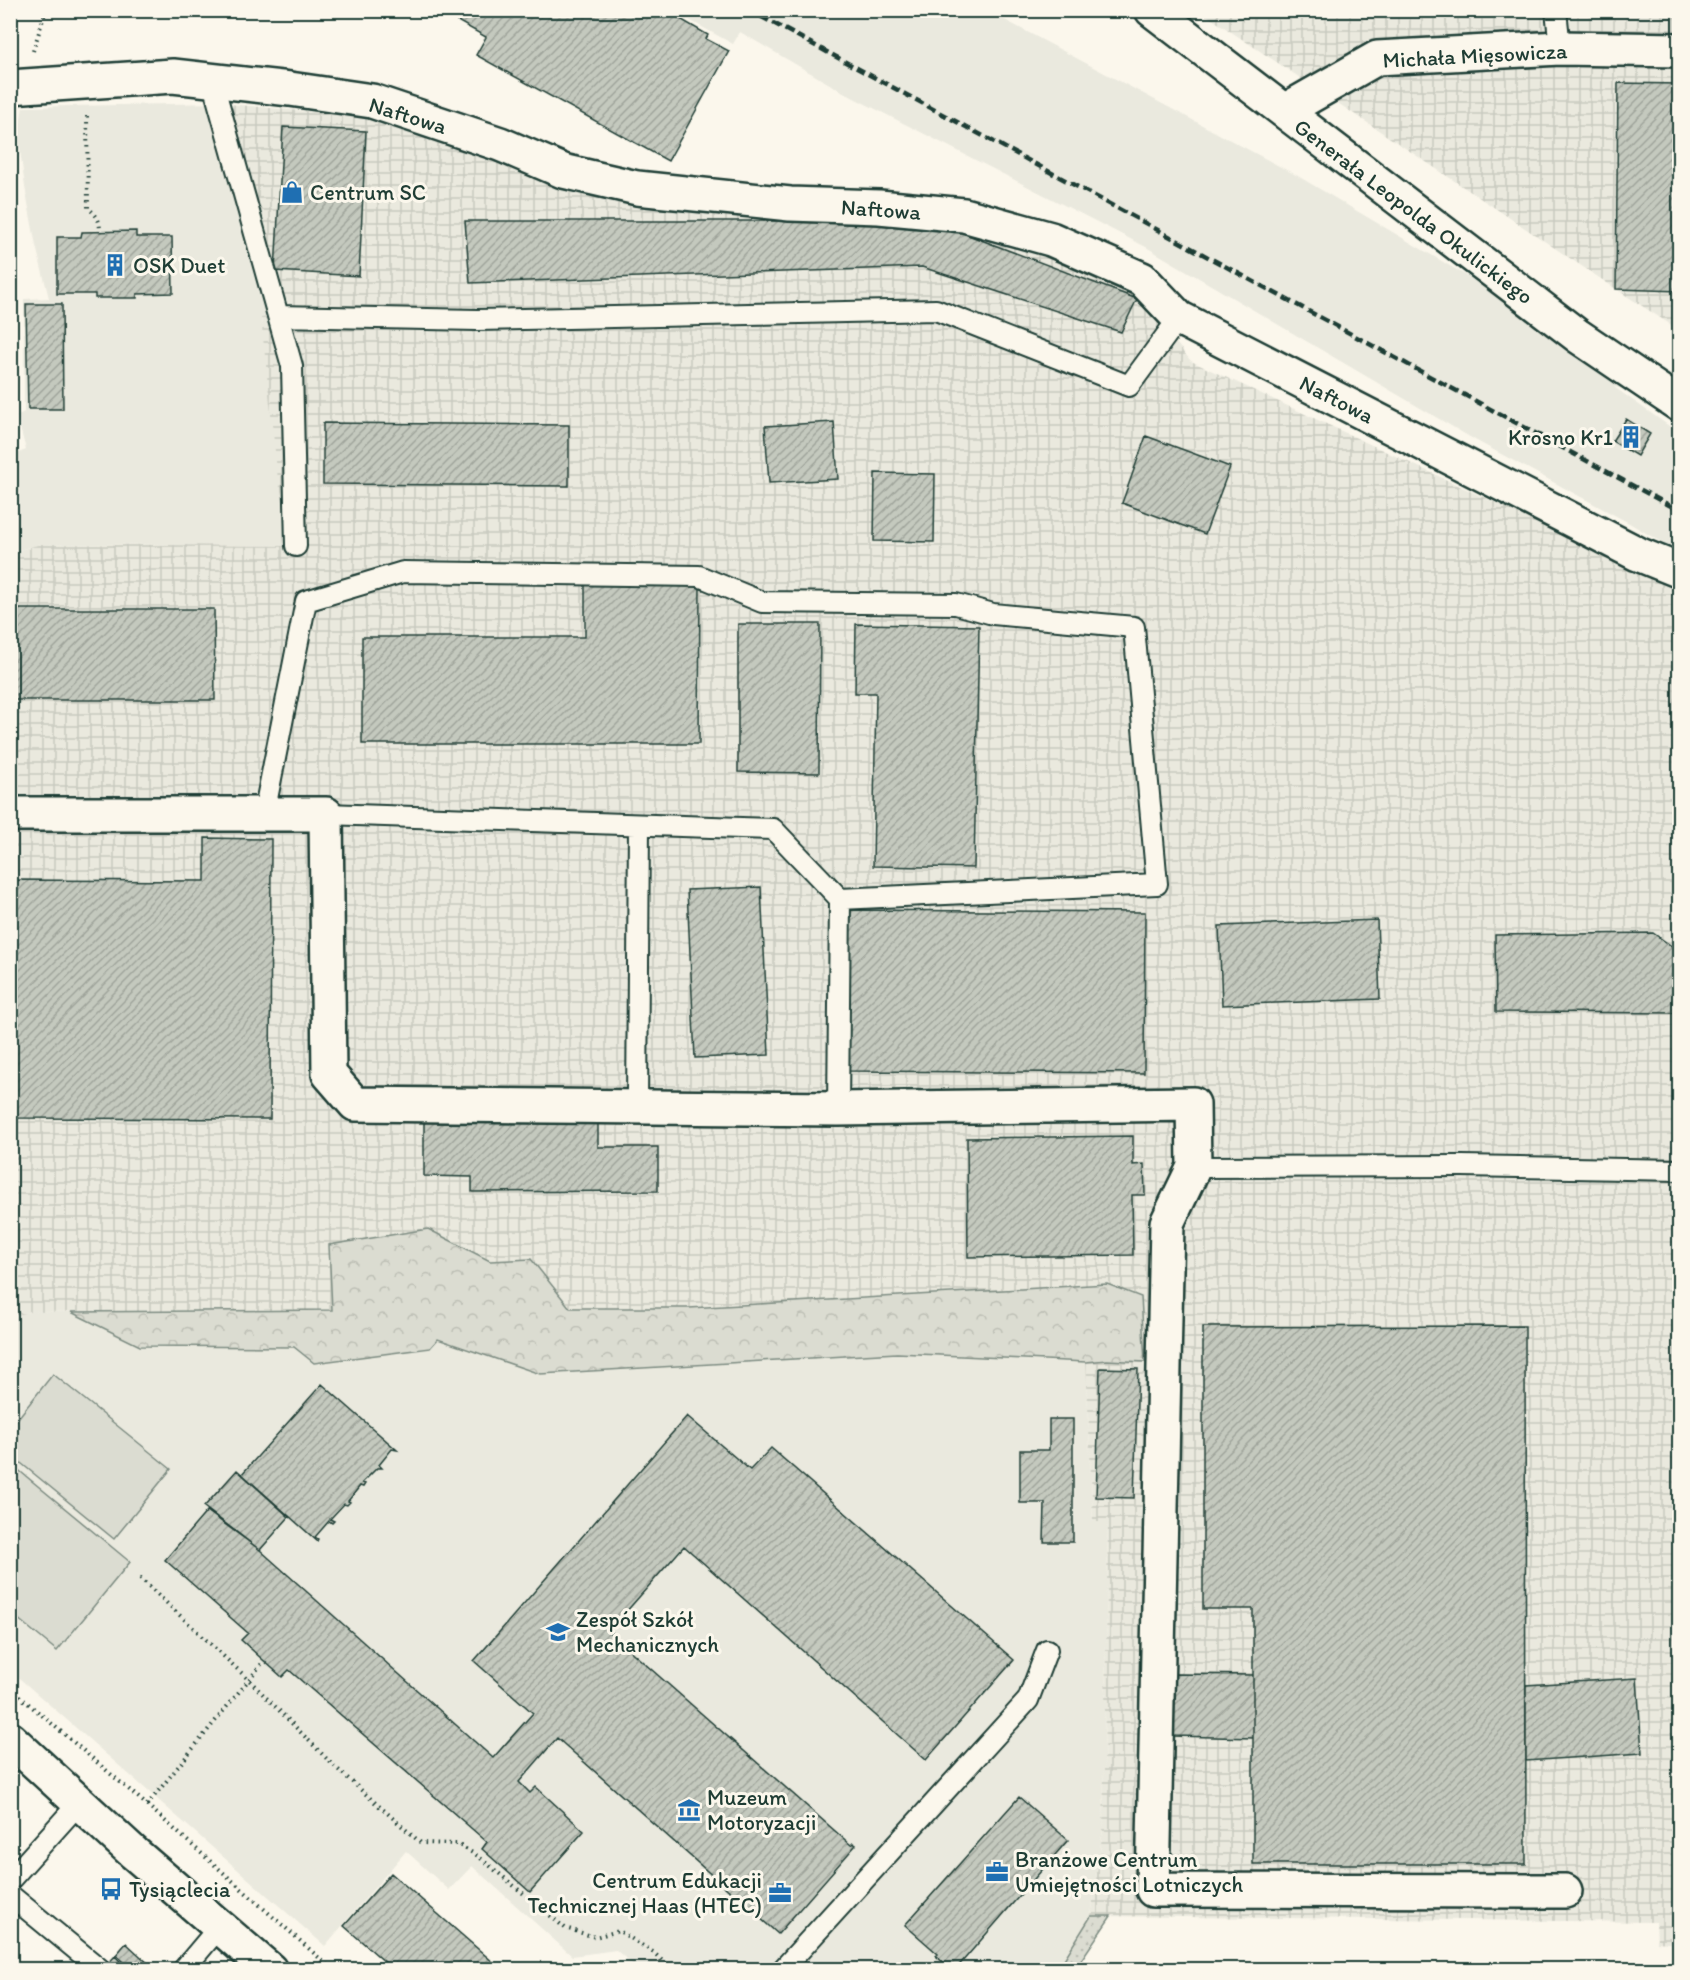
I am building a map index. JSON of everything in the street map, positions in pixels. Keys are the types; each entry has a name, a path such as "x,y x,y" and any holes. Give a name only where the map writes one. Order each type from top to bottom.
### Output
{"street":[{"name":"Generała Leopolda Okulickiego","path":"1152,10 1578,336 1680,405"},
{"name":"Michała Mięsowicza","path":"1284,111 1377,58 1560,48 1680,50"},
{"name":"Naftowa","path":"10,87 173,76 372,101 500,144 563,171 637,188 790,204 879,207 964,215 1051,239 1142,279 1179,318 1638,554 1680,571"},
{"path":"10,814 326,814 329,1074 355,1104 838,1109 1192,1104 1194,1167 1167,1223 1153,1890 1564,1891"},
{"path":"10,1739 134,1853 270,1970"}],"lane":[{"path":"1556,10 1560,48"},
{"path":"212,80 292,366 296,546"},
{"path":"278,316 477,320 936,310 1129,386 1179,318"},
{"path":"264,814 306,600 403,572 699,576 762,602 956,604 993,614 1134,627 1157,884 840,899"},
{"path":"326,814 773,829 840,899 838,1109"},
{"path":"637,1107 639,825"},
{"path":"1194,1167 1462,1166 1680,1170"},
{"path":"782,1970 1028,1701 1047,1650"},
{"path":"10,1880 80,1802"},
{"path":"10,1895 101,1970"},
{"path":"183,1970 219,1926"}],"path":[{"path":"87,113 88,208 97,215 100,232"},
{"path":"140,1578 249,1680 334,1766 421,1843 457,1844 478,1856 566,1928 596,1937 619,1931 653,1952 672,1970"},
{"path":"147,1805 264,1661"},
{"path":"10,1688 147,1805 333,1970"}],"shaded area":[{"path":"673,11 988,11 1296,175 1477,282 1573,350 1655,372 1679,375 1679,400 1614,387 1679,433 1679,553 1631,524 1475,440 1146,247 852,97 740,32 733,44"},
{"path":"1200,11 1679,11 1679,330 1616,289"},
{"name":"OSK Duet","path":"218,103 278,316 261,319 296,546 41,544 11,552 11,456 26,450 17,416 24,412 24,299 49,298 25,187 18,135 23,107"},
{"path":"218,103 366,117 632,207 963,220 1137,295 1191,361 1679,588 1679,1944 1657,1942 1656,1922 1091,1916 1103,1829 1108,1522 1093,1522 1086,1362 1145,1361 1141,1298 1107,1284 689,1308 570,1308 531,1260 490,1261 428,1229 333,1310 31,1312 17,1315 11,1323 11,552 41,544 296,546 278,480 261,318 278,316"},
{"name":"Zespół Szkół Mechanicznych","path":"31,1312 71,1312 140,1346 294,1347 314,1363 438,1339 540,1374 897,1353 1086,1362 1093,1522 1108,1522 1103,1829 1091,1916 1058,1969 638,1969 616,1950 572,1956 472,1866 449,1890 406,1851 325,1946 11,1671 10,1323 17,1315"}],"green space":[{"path":"428,1229 490,1261 531,1259 570,1308 689,1308 1107,1284 1141,1297 1145,1362 1107,1360 1086,1362 897,1353 540,1374 438,1339 430,1348 314,1363 294,1347 140,1346 71,1312 332,1310 329,1245"},
{"path":"53,1374 171,1469 114,1539 11,1455 11,1427"},
{"path":"10,1463 130,1562 57,1651 11,1613"},
{"path":"1091,1916 1111,1916 1075,1969 1058,1969"}],"building":[{"path":"438,10 665,10 708,35 706,39 729,51 668,161 476,55 486,37"},
{"path":"1618,83 1680,84 1680,291 1616,289"},
{"path":"283,127 366,131 359,276 275,271"},
{"path":"465,221 931,221 1137,299 1121,332 922,267 470,283"},
{"name":"OSK Duet","path":"136,231 136,237 172,237 173,293 137,294 137,298 95,298 95,294 57,294 57,237 81,237 82,232"},
{"path":"26,304 62,304 63,409 28,409"},
{"name":"Krosno Kr1","path":"1626,419 1650,434 1637,456 1612,441"},
{"path":"834,422 838,479 769,483 765,426"},
{"path":"323,423 569,425 569,486 323,484"},
{"path":"1146,436 1230,467 1205,534 1122,503"},
{"path":"875,473 935,474 934,542 874,541"},
{"path":"585,585 700,585 699,744 362,744 362,637 585,637"},
{"path":"10,609 214,609 215,700 10,700"},
{"path":"738,624 820,624 819,773 738,772"},
{"path":"856,624 979,626 974,868 873,866 876,693 855,693"},
{"path":"205,838 271,839 270,1119 10,1118 10,880 205,881"},
{"path":"761,887 769,1055 695,1058 687,890"},
{"path":"849,910 1145,912 1144,1073 848,1071"},
{"path":"1377,920 1380,999 1222,1005 1219,926"},
{"path":"1653,933 1680,952 1680,1013 1496,1012 1495,935"},
{"path":"598,1112 598,1147 658,1147 658,1191 472,1192 472,1177 424,1176 424,1113"},
{"path":"1133,1136 1133,1165 1144,1164 1145,1195 1132,1195 1133,1255 968,1257 967,1138"},
{"path":"1525,1326 1526,1864 1253,1864 1253,1609 1203,1609 1203,1327"},
{"path":"1100,1368 1138,1369 1134,1498 1096,1497"},
{"path":"322,1384 397,1450 392,1449 379,1465 382,1468 377,1468 362,1483 365,1484 363,1487 360,1486 348,1501 350,1502 347,1505 344,1504 330,1519 334,1521 332,1523 329,1521 315,1537 317,1541 242,1474"},
{"path":"687,1416 750,1470 771,1448 1014,1660 926,1760 684,1546 610,1630 612,1632 610,1633 851,1845 853,1843 856,1845 778,1934 557,1738 519,1782 530,1793 536,1787 584,1831 530,1892 482,1849 487,1842 289,1670 282,1677 241,1640 248,1633 165,1560 207,1511 260,1550 493,1758 533,1713 474,1661"},
{"path":"1049,1419 1073,1419 1073,1542 1044,1542 1045,1503 1020,1503 1020,1450 1049,1450"},
{"path":"237,1470 289,1517 260,1550 204,1507"},
{"path":"1175,1674 1253,1675 1253,1738 1174,1736"},
{"path":"1637,1678 1642,1753 1526,1761 1526,1685"},
{"name":"Branżowe Centrum Umiejętności Lotniczych","path":"1019,1797 1068,1840 955,1970 951,1970 936,1956 938,1954 905,1925"},
{"path":"391,1873 502,1970 394,1970 344,1926"},
{"path":"126,1943 150,1965 146,1970 134,1970 116,1955"},
{"path":"115,1956 129,1970 102,1970"}],"railway":[{"path":"749,10 1680,511"}],"place":[{"name":"Centrum SC","path":"292,192"},
{"name":"OSK Duet","path":"115,265"},
{"name":"Krosno Kr1","path":"1631,437"},
{"name":"Zespół Szkół Mechanicznych","path":"558,1632"},
{"name":"Muzeum Motoryzacji","path":"689,1810"},
{"name":"Branżowe Centrum Umiejętności Lotniczych","path":"997,1872"},
{"name":"Tysiąclecia","path":"111,1889"},
{"name":"Centrum Edukacji Technicznej Haas (HTEC)","path":"780,1893"}]}
